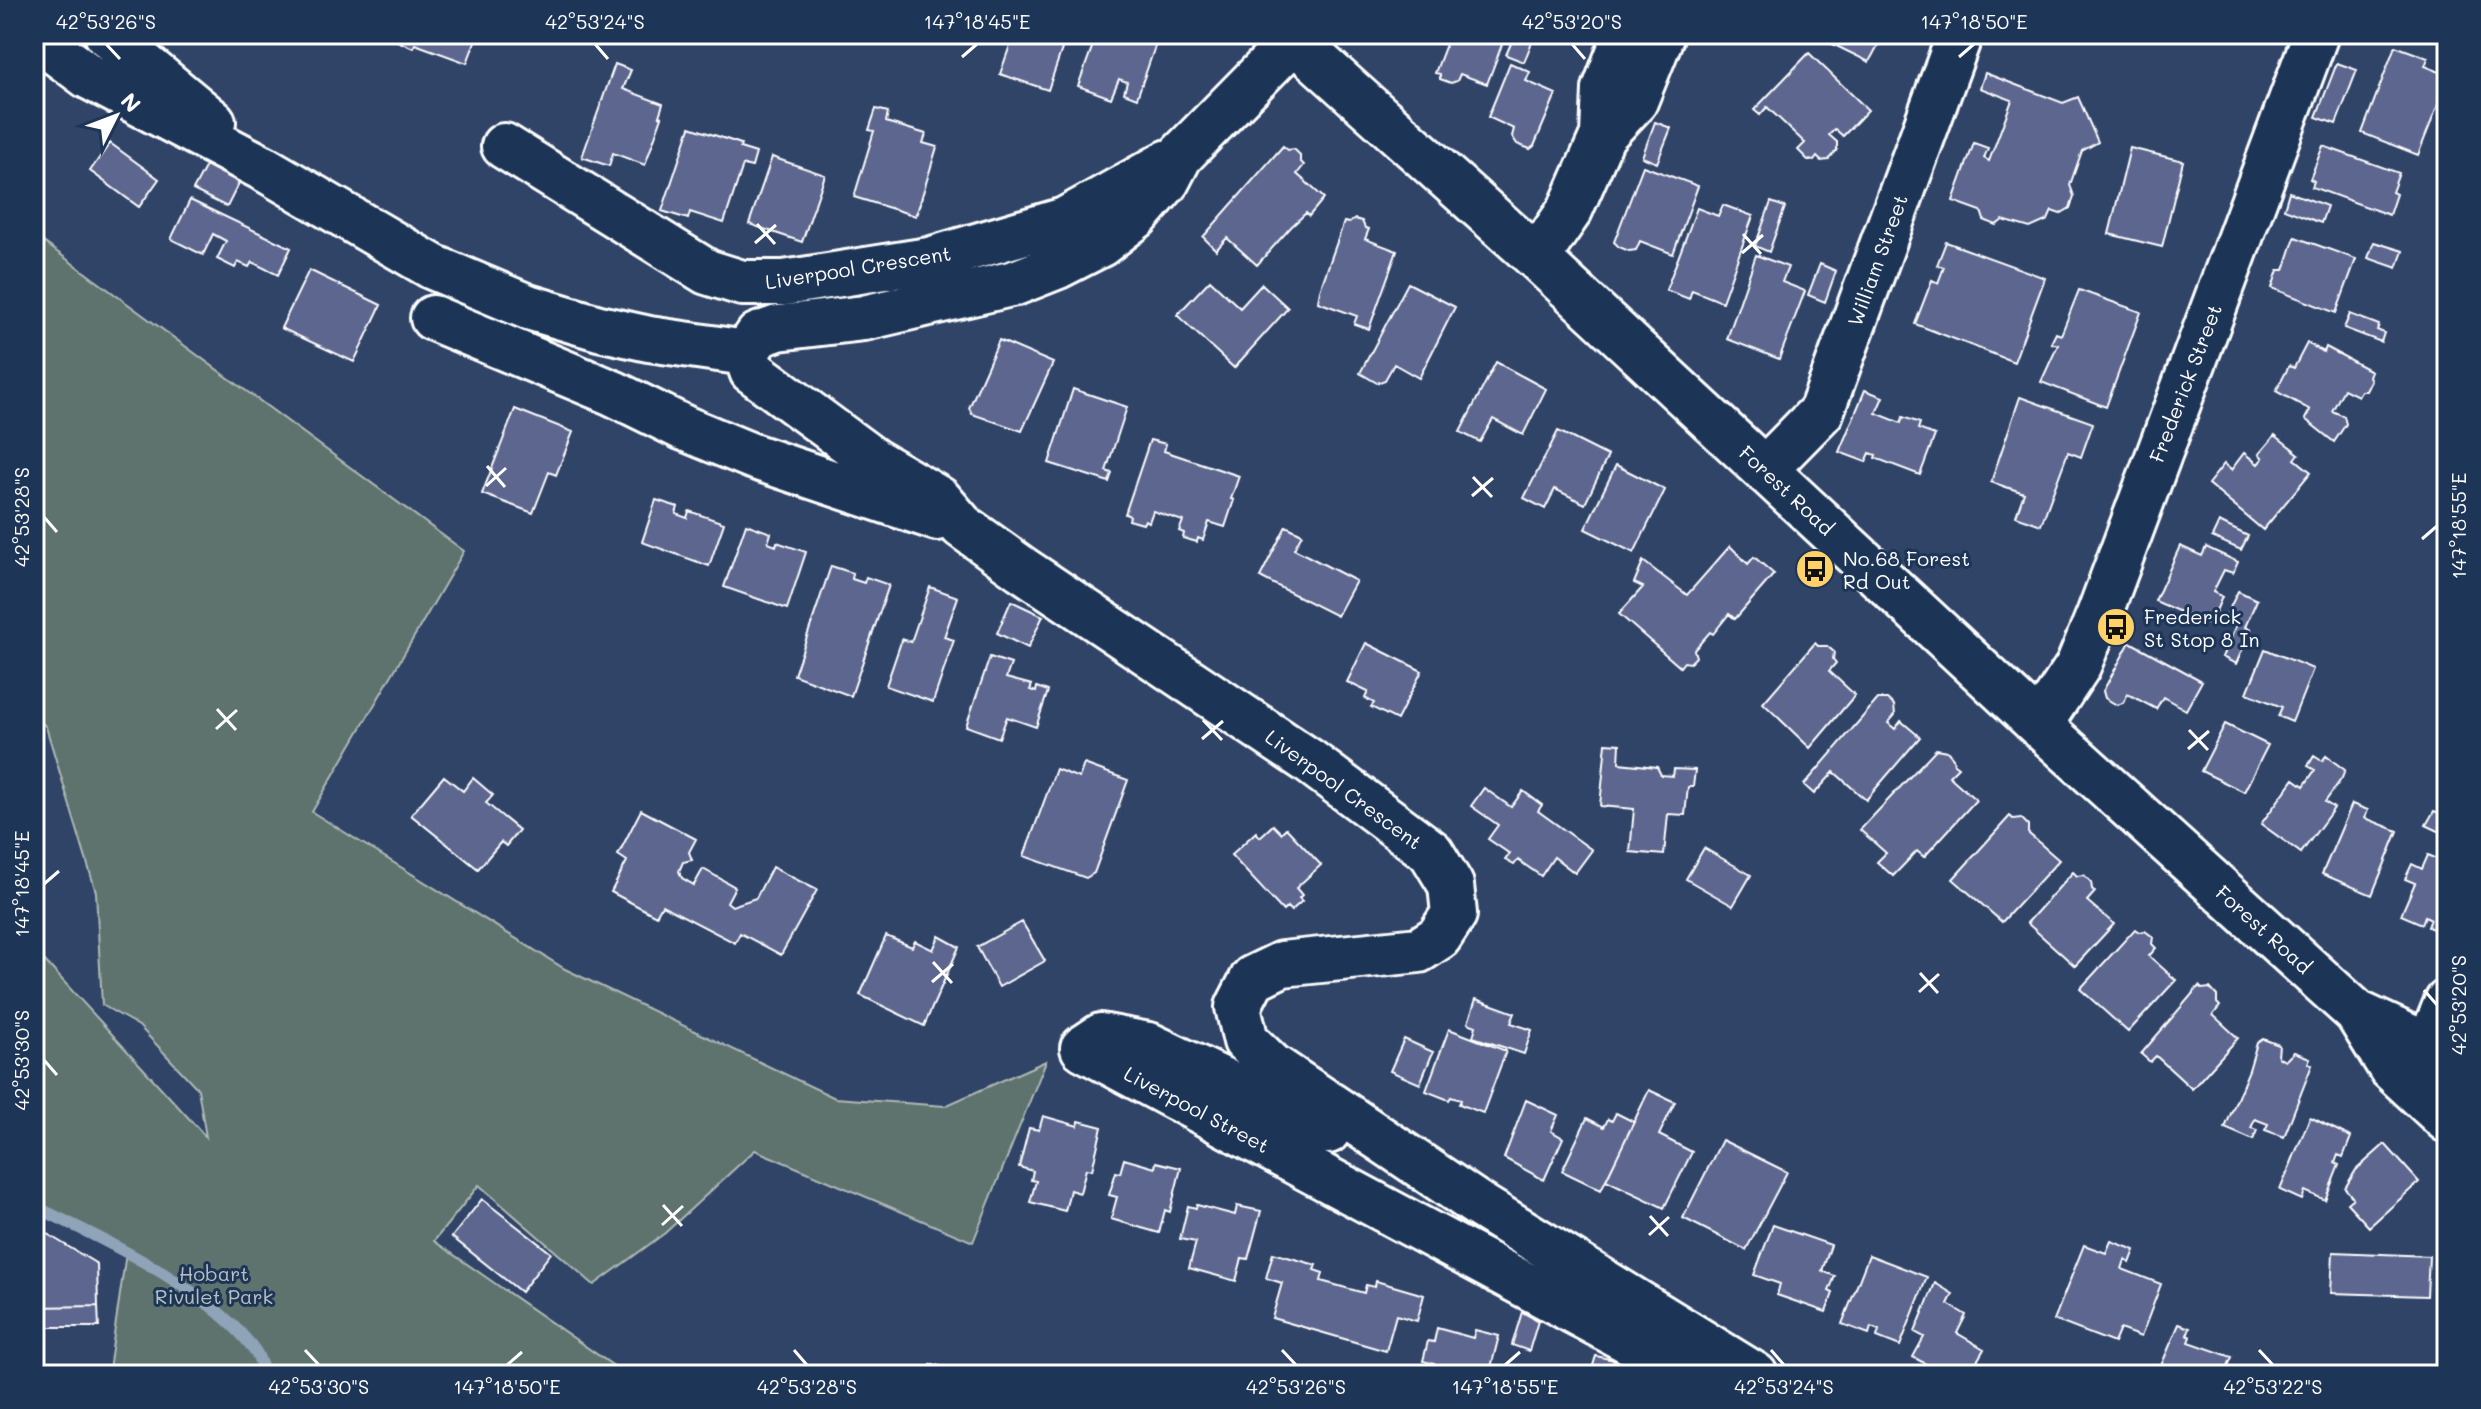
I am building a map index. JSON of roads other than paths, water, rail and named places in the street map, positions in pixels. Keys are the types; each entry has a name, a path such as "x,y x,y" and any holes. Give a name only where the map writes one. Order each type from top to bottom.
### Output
{"street":[{"path":"107,34 265,169"},
{"path":"1603,135 1605,89 1626,34"},
{"path":"1537,258 1570,210 1603,135 1635,101 1662,34"},
{"name":"William Street","path":"1765,469 1821,412 1960,34"},
{"name":"Frederick Street","path":"2039,725 2078,666 2099,615 2316,34"},
{"path":"34,36 88,76 265,169 433,267 528,307 637,336 746,353"},
{"name":"Forest Road","path":"1291,37 1537,258 2039,725 2357,1013 2438,1053"},
{"name":"Liverpool Crescent","path":"1246,1041 1238,1007 1253,978 1282,964 1419,950 1439,937 1454,914 1451,885 1431,852 1309,761 962,526 939,499 874,461 752,371 746,353 758,335 778,328 864,318 1015,283 1101,244 1137,216 1167,181 1180,156 1291,37"},
{"name":"Liverpool Crescent","path":"504,146 707,272 742,283 784,283 929,260 1065,220 1180,156"},
{"name":"Liverpool Crescent","path":"433,318 613,393 684,428 752,456 962,526"},
{"path":"2438,1053 2447,1002"},
{"name":"Forest Road","path":"2357,1013 2391,1068 2447,1120"},
{"name":"Liverpool Street","path":"1476,1203 1149,1045 1101,1036 1083,1048 1693,1375"},
{"name":"Liverpool Street","path":"1246,1041 1272,1066 1476,1203 1755,1375"}],"waterway":[{"path":"34,1206 123,1250 212,1307 237,1329 256,1352 265,1375"}],"place":[{"name":"No.68 Forest Rd Out","path":"1815,569"},
{"name":"Frederick St Stop 8 In","path":"2116,627"}],"park label":[{"name":"Hobart Rivulet Park","path":"214,1284"}]}
